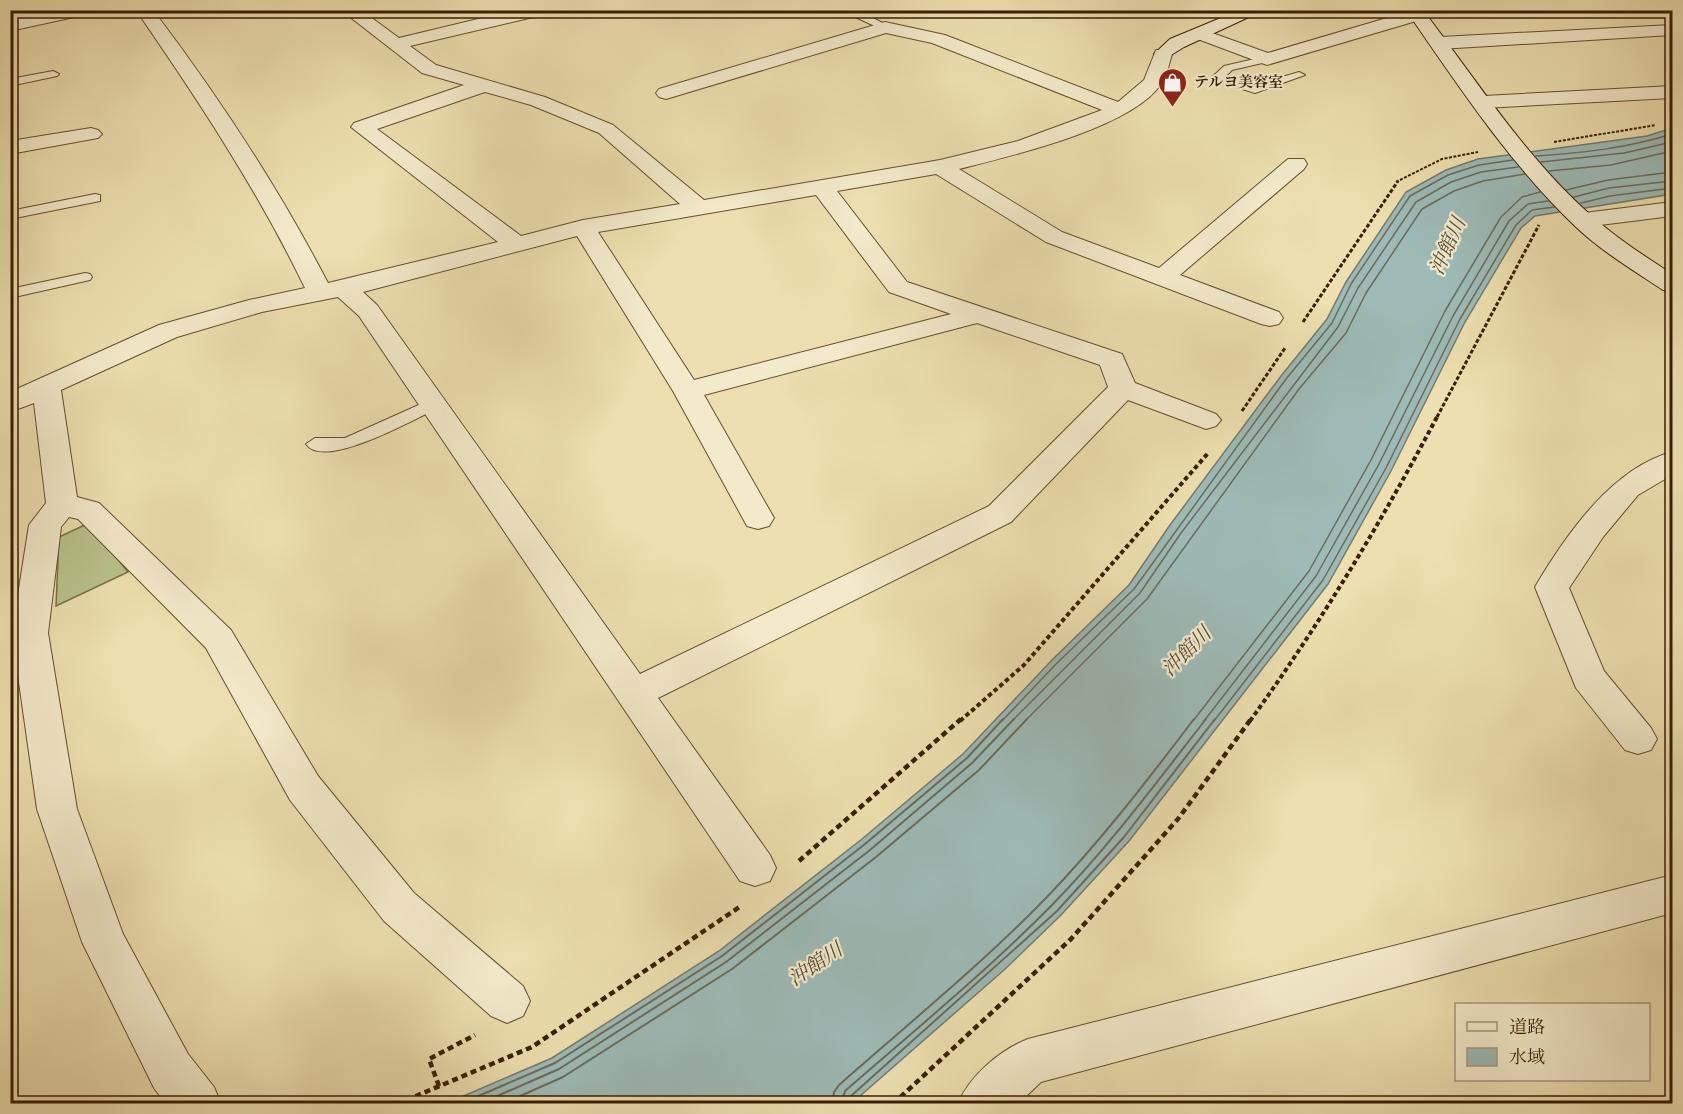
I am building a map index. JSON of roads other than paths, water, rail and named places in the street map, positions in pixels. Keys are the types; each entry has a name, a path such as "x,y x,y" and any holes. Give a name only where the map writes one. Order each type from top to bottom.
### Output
{"street":[{"path":"10,26 82,10"},
{"path":"144,10 203,89 331,289 368,311 632,694 752,885"},
{"path":"349,10 429,69 538,101 606,129 697,206"},
{"path":"396,44 540,10"},
{"path":"10,404 168,331 331,289 373,282 583,227 697,206 940,167 1025,146 1120,110 1139,97 1153,82 1163,54 1177,43 1256,10"},
{"path":"1201,34 1266,59 1415,13 1518,147 1579,216 1614,246 1672,285"},
{"path":"666,93 885,27 949,43 1120,110"},
{"path":"1440,43 1672,30"},
{"path":"482,86 361,127 516,244"},
{"path":"1484,102 1672,92"},
{"path":"10,148 91,134"},
{"path":"1163,277 1296,164"},
{"path":"940,167 1054,237 1269,318"},
{"path":"822,187 898,288 1112,360 1123,388 1210,433"},
{"path":"1579,216 1672,208"},
{"path":"583,227 687,391 758,518"},
{"path":"687,391 980,314"},
{"path":"46,387 62,505 45,525 30,633 57,809 104,942 171,1071 196,1104"},
{"path":"632,694 1000,514 1123,388"},
{"path":"1638,739 1589,678 1551,587 1593,529 1627,488 1672,462"},
{"path":"62,505 88,510 165,583 219,639 311,797 399,907 507,1001"},
{"path":"982,1104 1028,1062 1672,894"}],"lane":[{"path":"853,12 885,27"},
{"path":"1266,59 1228,68 1216,80 1255,89 1299,75"},
{"path":"10,83 53,74"},
{"path":"10,215 95,198"},
{"path":"10,294 85,277"},
{"path":"315,444 348,444 432,404"}],"water":[{"name":"沖館川","path":"1672,128 1672,194 1535,216 1521,228 1465,322 1391,471 1328,584 1129,841 1061,915 1004,970 852,1103 445,1104 552,1058 719,951 862,839 963,754 1052,660 1129,585 1170,525 1281,376 1327,319 1346,282 1406,192 1446,170 1478,159 1647,136"}],"place":[{"name":"テルヨ美容室","path":"1173,108"}]}
